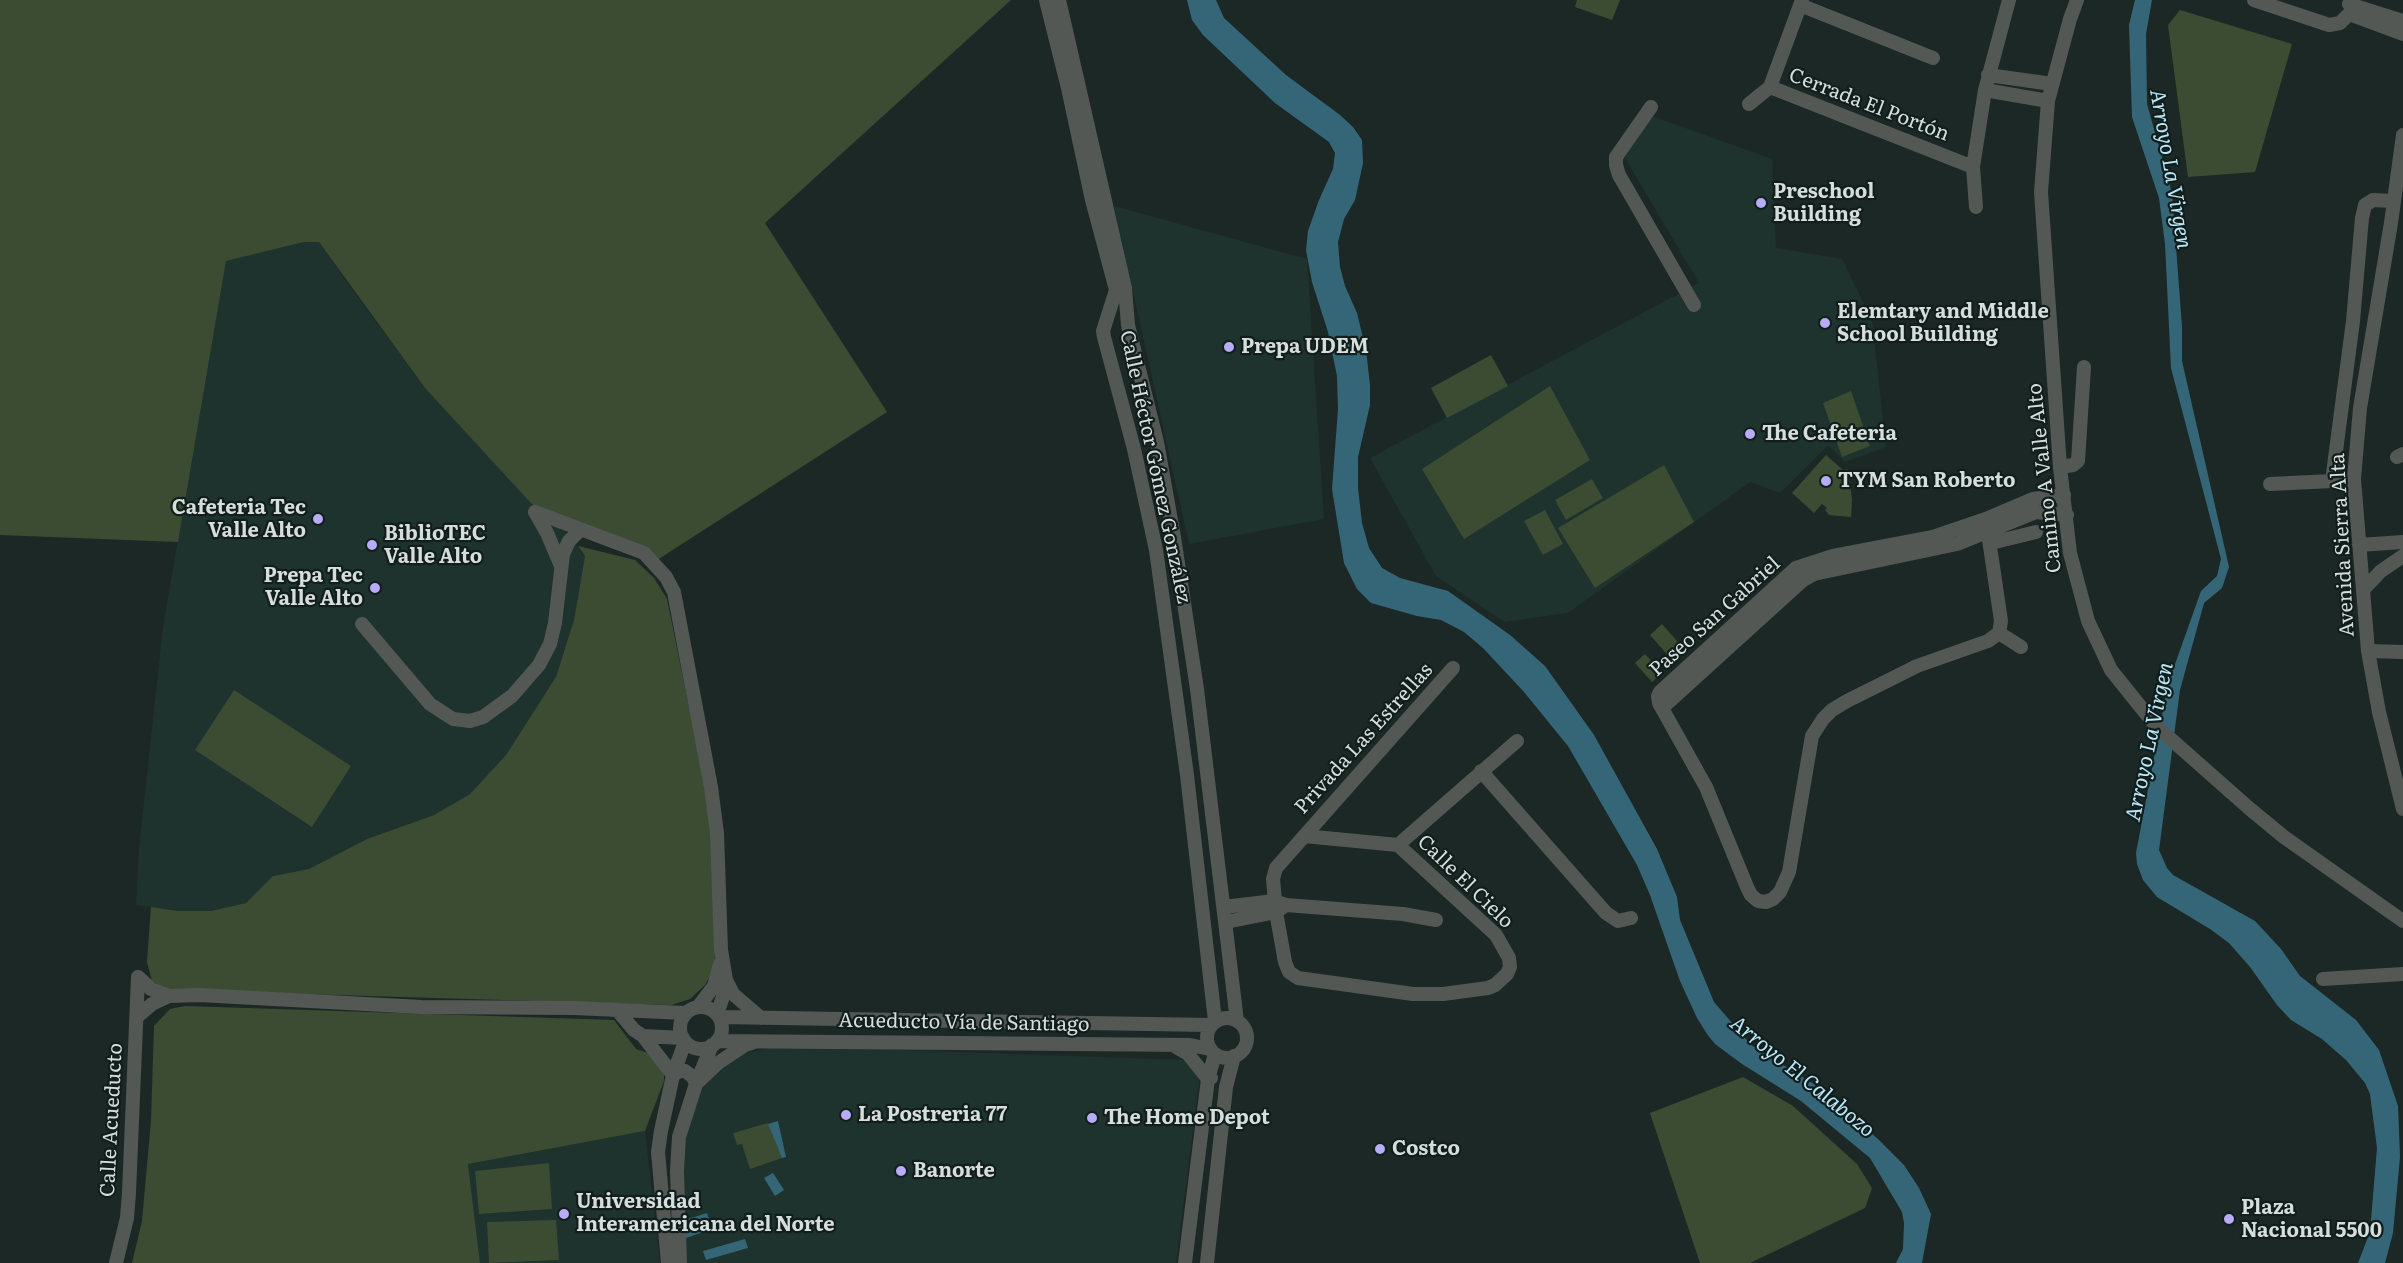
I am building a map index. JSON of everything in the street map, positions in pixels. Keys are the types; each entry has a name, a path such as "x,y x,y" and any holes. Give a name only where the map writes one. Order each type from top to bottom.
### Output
{"street":[{"name":"Calle Héctor Gómez González","path":"1046,0 1057,23 1157,442 1197,689 1237,1021"},
{"name":"Calle Héctor Gómez González","path":"1057,23 1059,0"},
{"path":"1976,207 1973,167 1985,90 2009,0"},
{"name":"Camino A Valle Alto","path":"2078,0 2048,100 2041,192 2060,467 2073,572 2088,621 2097,644 2118,679 2158,728 2284,837 2403,921"},
{"path":"2254,0 2329,25 2340,23 2349,6"},
{"path":"1801,3 1933,58"},
{"name":"Cerrada El Portón","path":"1801,3 1770,87 1973,167"},
{"path":"2349,6 2403,21"},
{"path":"2349,6 2403,34"},
{"path":"1988,75 2052,84"},
{"path":"1749,104 1770,87"},
{"path":"1985,90 2048,100"},
{"path":"1651,107 1616,157 1616,165 1619,175 1694,305"},
{"name":"Avenida Sierra Alta","path":"2403,135 2399,185 2394,201 2397,223 2360,408 2354,479 2368,651 2379,712 2403,808"},
{"path":"2332,481 2353,321 2363,212 2365,205 2373,200 2394,201"},
{"name":"Calle Héctor Gómez González","path":"1120,289 1103,331 1134,449 1156,550 1187,775 1213,1023"},
{"path":"1108,347 1110,330 1128,325"},
{"path":"2060,467 2073,465 2078,461 2084,367"},
{"path":"2270,484 2354,479"},
{"name":"Paseo San Gabriel","path":"1999,633 1988,641 1917,666 1847,701 1823,719 1812,736 1789,872 1780,892 1773,899 1766,902 1758,901 1751,895 1706,787 1662,708 1735,634 1800,574 1814,574 1899,550 1957,544 1989,531 2035,506 2064,495"},
{"name":"Paseo San Gabriel","path":"2035,506 2067,515"},
{"path":"561,566 548,533 535,512 644,553 666,577 674,592 711,787 717,832 721,950 719,972 714,986 680,1025 684,1040 661,1131 658,1152 668,1263"},
{"path":"362,624 430,704 453,719 462,721 483,717 512,696 539,665 550,644 555,623 561,566 568,541 579,530"},
{"path":"2021,647 1999,633 2001,621 1989,531 2036,532"},
{"path":"2359,545 2403,542"},
{"path":"2363,590 2381,571 2403,556"},
{"path":"2368,651 2403,652"},
{"name":"Privada Las Estrellas","path":"1304,836 1453,668"},
{"path":"1398,845 1517,741"},
{"path":"1187,775 1206,771"},
{"path":"1481,771 1606,913 1618,921 1631,918"},
{"name":"Calle El Cielo","path":"1304,836 1398,845 1496,935 1506,952 1510,967 1507,974 1495,985 1443,994 1413,994 1298,978 1290,972 1285,962 1273,873 1304,836"},
{"path":"1226,922 1254,910 1279,906 1402,914 1436,920"},
{"path":"1224,907 1254,910"},
{"path":"680,1263 677,1171 679,1137 696,1084 721,1028 718,1016 726,980 721,950"},
{"path":"2323,979 2403,974"},
{"name":"Calle Acueducto","path":"116,1263 127,1218 129,1193 138,977 151,989 169,996"},
{"path":"726,980 740,1002 761,1018"},
{"path":"137,1017 152,1004 169,996 221,996 421,1007 574,1008 618,1011 710,1009 718,1016"},
{"path":"618,1011 634,1030 643,1036 674,1075"},
{"name":"Acueducto Vía de Santiago","path":"718,1016 1213,1023"},
{"path":"1185,1263 1212,1051 1207,1037 1213,1023 1230,1018 1245,1029 1246,1041 1240,1053 1221,1057 1212,1051"},
{"path":"643,1036 684,1040 700,1049 714,1043"},
{"path":"696,1084 724,1059 745,1045 761,1040"},
{"name":"Acueducto Vía de Santiago","path":"714,1043 761,1040 1171,1044 1190,1045 1212,1051"},
{"path":"1171,1044 1188,1054 1208,1079"},
{"path":"1208,1263 1226,1087 1234,1056"},
{"path":"674,1075 685,1071 693,1077 696,1084"},
{"path":"1208,1079 1219,1079 1226,1087"}],"shaded area":[{"path":"1649,115 1772,159 1776,248 1842,259 1872,320 1886,447 1845,462 1828,445 1780,493 1750,482 1568,613 1504,622 1436,576 1370,458 1699,283 1625,158"},
{"name":"Prepa UDEM","path":"1114,206 1307,259 1324,519 1189,544"},
{"name":"Prepa Tec Valle Alto","path":"304,242 319,242 425,388 547,509 585,556 574,620 556,678 506,755 470,794 434,815 367,839 309,869 273,876 246,903 211,911 178,911 136,905 139,848 163,627 226,260"},
{"path":"814,1047 1185,1060 1198,1075 1199,1083 1176,1263 686,1263 683,1200 686,1131 700,1092 714,1073 741,1054 771,1048"},
{"name":"Universidad Interamericana del Norte","path":"645,1131 660,1263 480,1263 468,1164"}],"green space":[{"path":"0,0 1011,0 765,223 887,412 654,562 541,514 425,388 319,242 304,242 226,261 178,542 0,535"},
{"path":"1577,0 1620,0 1612,20 1575,7"},
{"path":"2180,10 2292,44 2255,172 2188,177 2168,25"},
{"path":"1491,355 1508,386 1447,418 1431,388"},
{"path":"1550,386 1590,460 1464,539 1422,469"},
{"path":"1851,391 1870,446 1842,457 1823,403"},
{"name":"TYM San Roberto","path":"1826,455 1843,470 1848,469 1852,499 1851,517 1829,515 1825,510 1827,508 1822,504 1814,513 1792,493"},
{"path":"1664,465 1694,522 1595,588 1558,528"},
{"path":"1592,479 1603,498 1566,520 1555,500"},
{"path":"1545,510 1563,544 1543,555 1524,521"},
{"path":"578,546 635,560 654,578 667,599 712,821 715,967 705,985 690,999 671,1005 167,990 152,981 147,962 151,907 178,911 211,911 246,903 273,876 309,869 367,839 434,815 470,794 506,755 556,677 574,620 585,556"},
{"path":"1662,624 1684,649 1672,660 1650,635"},
{"path":"1645,654 1662,673 1652,682 1635,663"},
{"path":"234,690 351,766 312,827 195,750"},
{"path":"185,1006 614,1020 636,1049 651,1054 664,1068 664,1081 645,1131 468,1164 480,1263 132,1263 142,1221 151,1121 154,1026 170,1009"},
{"path":"1743,1077 1793,1106 1857,1164 1872,1188 1865,1208 1750,1263 1700,1263 1650,1113"},
{"path":"768,1123 782,1158 750,1169 742,1144 737,1145 733,1133"},
{"path":"549,1163 552,1209 479,1214 475,1171"},
{"path":"556,1220 559,1260 489,1263 487,1222"}],"water":[{"name":"Arroyo El Calabozo","path":"1187,0 1216,0 1224,18 1286,75 1340,115 1353,127 1362,140 1363,163 1355,200 1344,219 1338,242 1340,267 1345,286 1357,313 1366,350 1370,385 1370,405 1358,457 1358,488 1362,523 1369,548 1382,568 1400,578 1448,591 1510,635 1545,666 1594,735 1657,849 1677,897 1680,920 1714,1002 1751,1045 1817,1086 1878,1139 1904,1165 1919,1188 1931,1214 1922,1263 1896,1263 1903,1249 1902,1212 1870,1158 1801,1101 1742,1064 1715,1044 1707,1034 1680,981 1637,865 1568,746 1524,692 1483,648 1464,632 1441,620 1371,603 1357,589 1344,563 1332,489 1338,409 1337,376 1328,332 1312,282 1306,250 1308,231 1333,169 1335,153 1329,142 1275,103 1203,35 1192,20"},
{"path":"2135,0 2152,0 2146,34 2147,104 2172,193 2182,327 2182,361 2229,567 2222,588 2204,603 2180,690 2159,850 2167,868 2173,875 2255,921 2281,949 2300,976 2356,1020 2379,1050 2398,1106 2400,1157 2393,1233 2385,1263 2358,1263 2370,1232 2377,1148 2370,1094 2365,1083 2346,1060 2322,1039 2291,1020 2229,943 2157,897 2143,880 2137,864 2136,853 2168,684 2201,591 2217,576 2221,559 2171,368 2165,244 2159,198 2132,117 2129,25"},
{"path":"778,1121 786,1157 782,1158 768,1124"},
{"path":"773,1173 784,1190 775,1196 764,1178"},
{"path":"707,1213 712,1229 686,1238 685,1220"},
{"path":"745,1239 748,1248 706,1260 703,1251"}],"place":[{"name":"Preschool Building","path":"1761,203"},
{"name":"Elemtary and Middle School Building","path":"1825,323"},
{"name":"Prepa UDEM","path":"1229,347"},
{"name":"The Cafeteria","path":"1750,434"},
{"name":"TYM San Roberto","path":"1826,481"},
{"name":"Cafeteria Tec Valle Alto","path":"318,519"},
{"name":"BiblioTEC Valle Alto","path":"372,545"},
{"name":"Prepa Tec Valle Alto","path":"375,588"},
{"name":"La Postreria 77","path":"846,1115"},
{"name":"The Home Depot","path":"1092,1118"},
{"name":"Costco","path":"1380,1149"},
{"name":"Banorte","path":"901,1171"},
{"name":"Universidad Interamericana del Norte","path":"564,1214"},
{"name":"Plaza Nacional 5500","path":"2229,1219"}],"water label":[{"name":"Arroyo La Virgen","path":"2170,169"},
{"name":"Arroyo La Virgen","path":"2150,742"}]}
